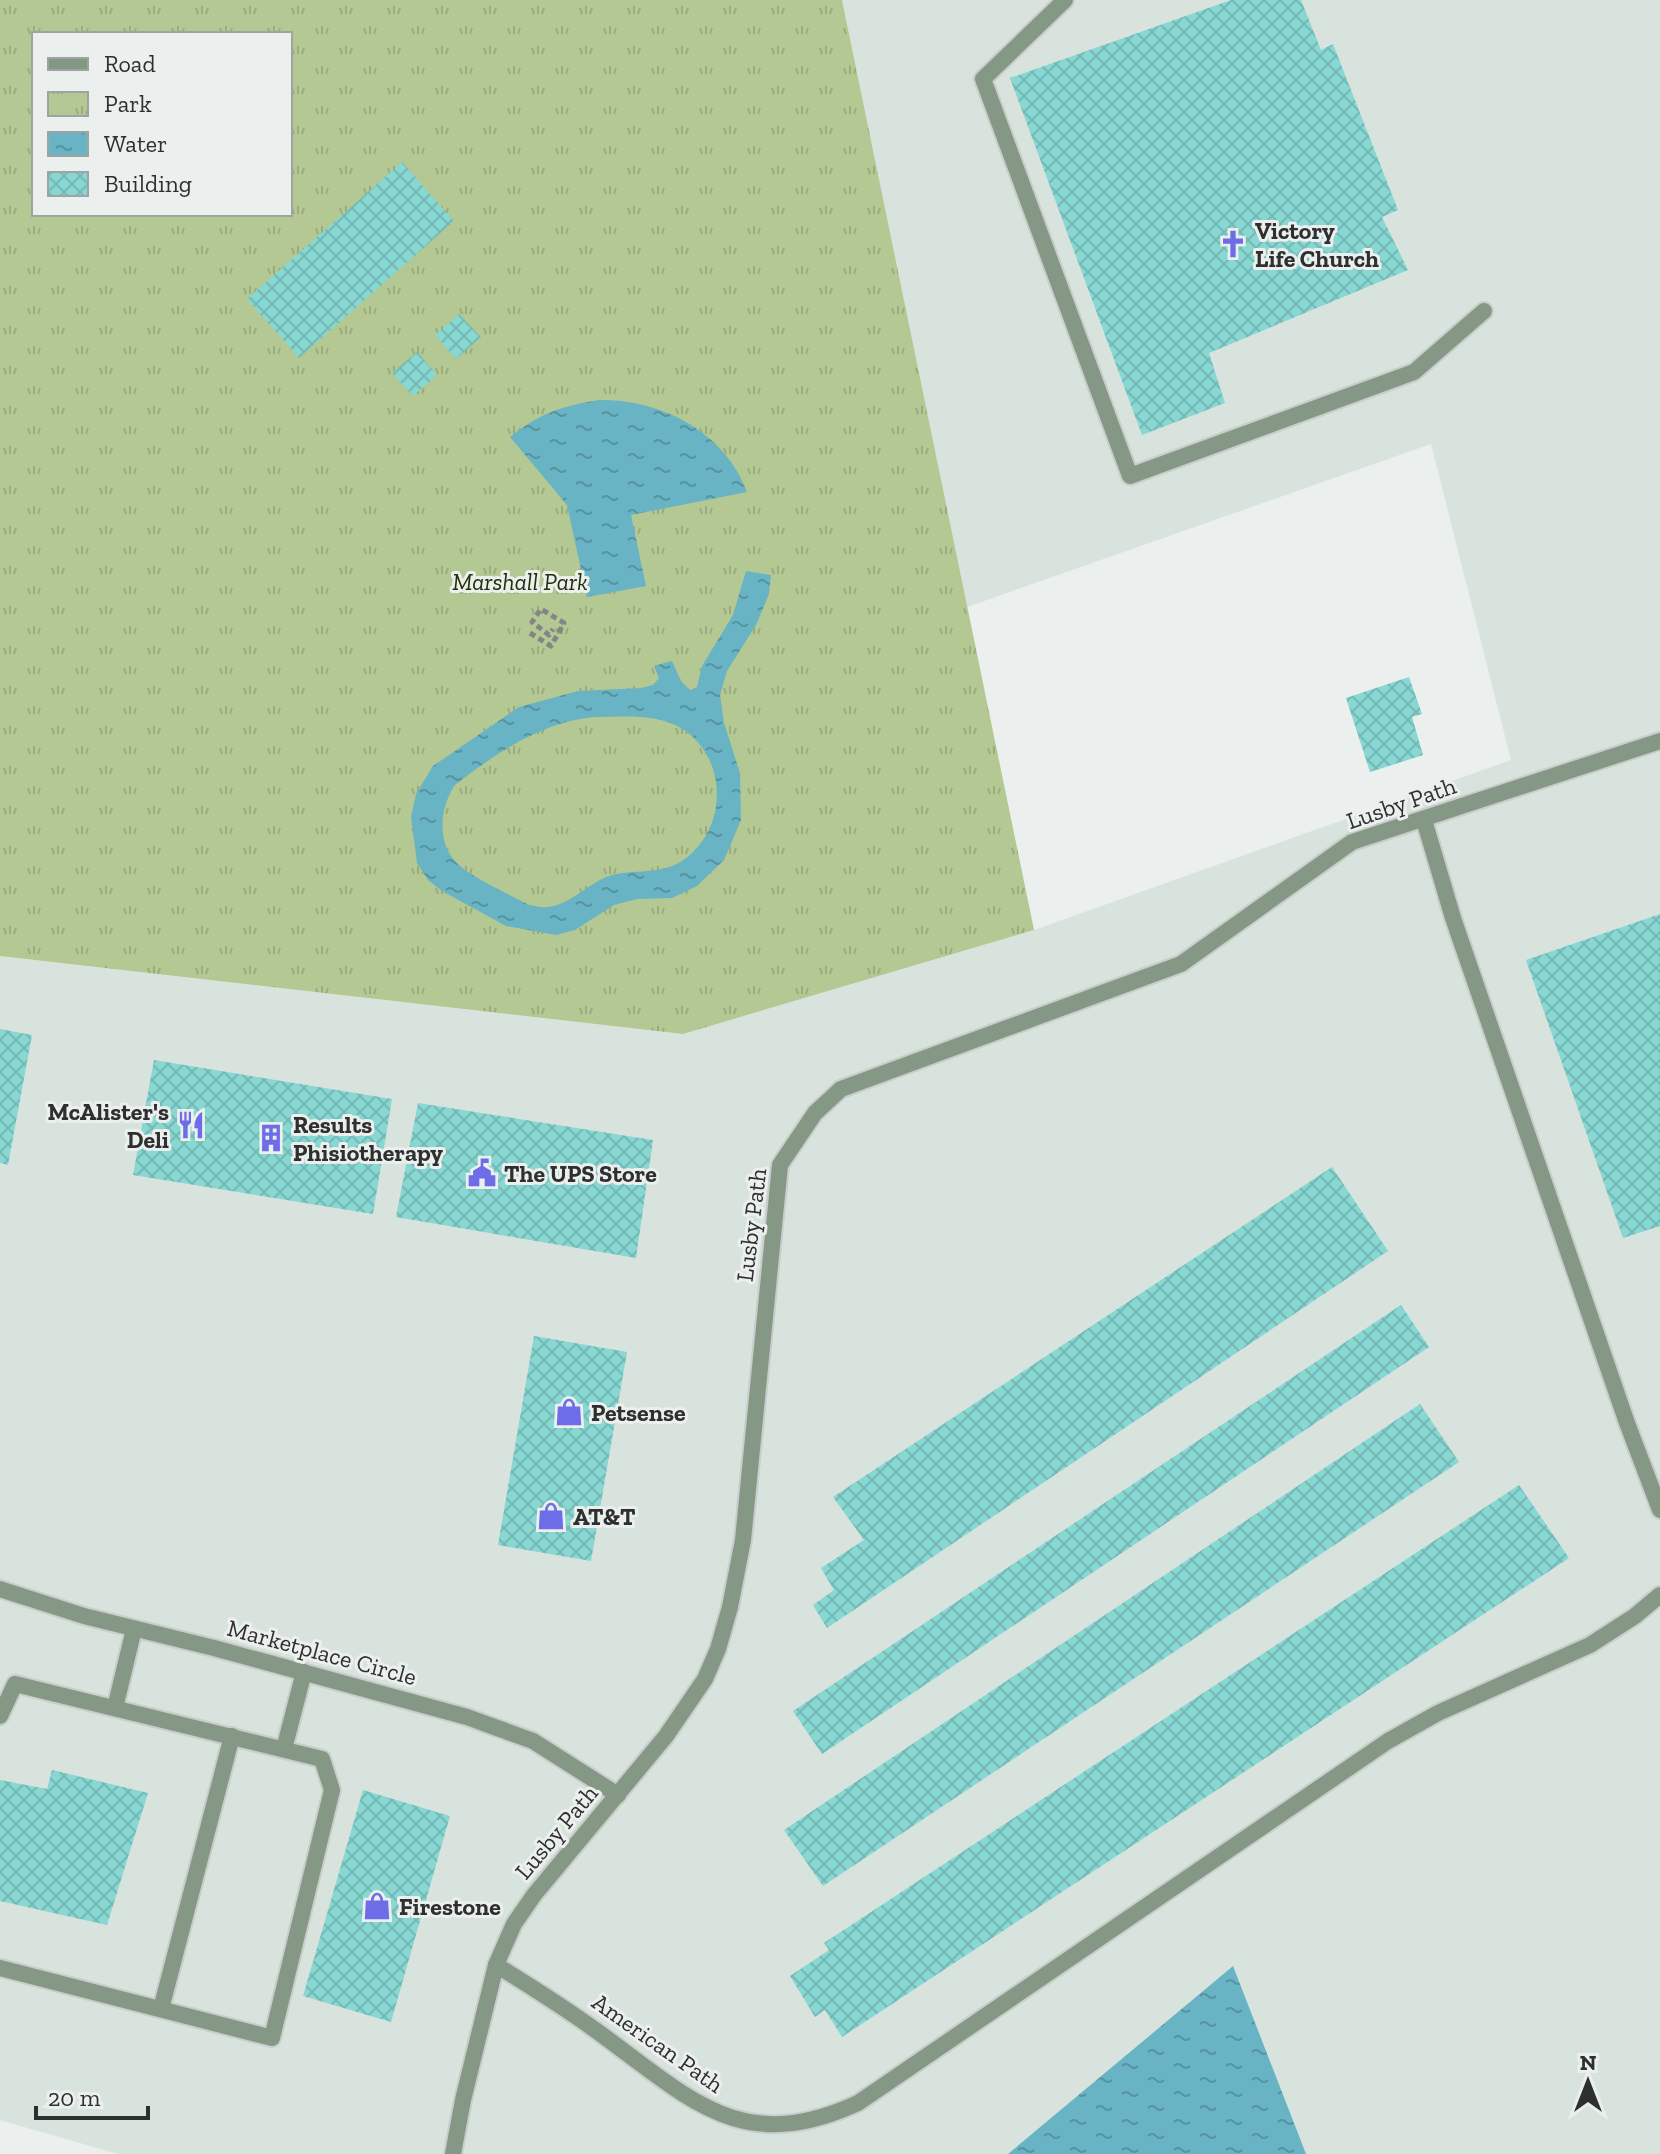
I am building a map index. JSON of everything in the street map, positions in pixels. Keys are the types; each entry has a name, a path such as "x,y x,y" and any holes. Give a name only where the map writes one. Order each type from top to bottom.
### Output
{"street":[{"path":"1065,0 983,79 1130,476 1414,372 1484,311"},
{"name":"Lusby Path","path":"453,2154 496,1965 514,1924 534,1895 688,1707 718,1649 743,1540 780,1165 815,1113 841,1089 1181,964 1352,842 1660,741"},
{"path":"1424,820 1458,933 1660,1510"},
{"name":"Marketplace Circle","path":"0,1589 84,1616 467,1717 533,1741 618,1795"},
{"name":"American Path","path":"496,1965 574,2015 681,2094 707,2109 760,2125 779,2127 828,2118 858,2103 1388,1741 1438,1713 1590,1645 1635,1616 1660,1595"},
{"path":"115,1708 134,1629"},
{"path":"284,1749 304,1672"},
{"path":"0,1716 15,1684 322,1759 332,1790 272,2038 0,1968"},
{"path":"161,2009 232,1736"}],"path":[{"path":"530,633 551,646 564,623 541,609 532,622 549,635 553,629"}],"shaded area":[{"path":"842,0 1660,0 1660,2154 118,2154 0,2120 0,956 683,1034 1034,930 1511,760 1431,444 967,607"}],"green space":[{"name":"Marshall Park","path":"0,0 842,0 1034,930 683,1034 0,956"}],"water":[{"path":"599,400 645,406 688,423 723,452 747,492 631,515 646,586 587,597 567,505 510,437 552,412"},
{"path":"746,571 771,575 769,594 756,625 727,671 720,695 724,723 740,773 741,820 724,860 697,886 672,898 637,899 614,905 575,930 556,935 506,926 428,880 417,863 411,817 416,794 433,766 519,707 578,691 653,685 659,678 654,666 672,661 681,681 690,690 697,687 702,666 733,615","holes":["627,716 670,723 695,740 707,755 717,793 715,812 708,831 697,847 672,866 613,875 549,907 527,904 460,866 447,848 442,827 446,805 455,785 503,751 538,732 594,717"]},
{"path":"1233,1966 1306,2154 1008,2154"}],"building":[{"name":"Victory Life Church","path":"1231,0 1301,0 1321,50 1333,44 1398,210 1382,217 1408,270 1209,353 1225,403 1142,435 1010,78"},
{"path":"402,162 454,221 299,358 247,299"},
{"path":"459,314 481,337 456,359 435,335"},
{"path":"417,352 437,375 413,396 392,373"},
{"path":"1409,677 1422,714 1412,717 1423,755 1370,772 1346,698"},
{"path":"1660,914 1660,1226 1623,1238 1526,960"},
{"path":"0,1029 32,1035 8,1165 0,1163"},
{"path":"154,1060 392,1099 373,1214 133,1175"},
{"path":"418,1103 653,1140 636,1258 396,1217"},
{"path":"1332,1167 1388,1251 827,1628 813,1605 834,1590 821,1568 864,1540 833,1497"},
{"path":"1401,1305 1429,1347 822,1754 793,1711"},
{"name":"Petsense","path":"534,1336 627,1352 591,1561 498,1545"},
{"path":"1420,1404 1459,1462 823,1886 784,1830"},
{"path":"1519,1485 1569,1558 842,2037 825,2010 815,2017 790,1976 829,1950 824,1943"},
{"path":"52,1770 148,1793 107,1925 0,1901 0,1780 47,1789"},
{"name":"Firestone","path":"363,1790 450,1816 391,2022 303,1996"}],"place":[{"name":"Victory Life Church","path":"1233,244"},
{"name":"McAlister's Deli","path":"191,1125"},
{"name":"Results Phisiotherapy","path":"271,1138"},
{"name":"The UPS Store","path":"482,1173"},
{"name":"Petsense","path":"569,1412"},
{"name":"AT&T","path":"551,1516"},
{"name":"Firestone","path":"377,1906"}]}
